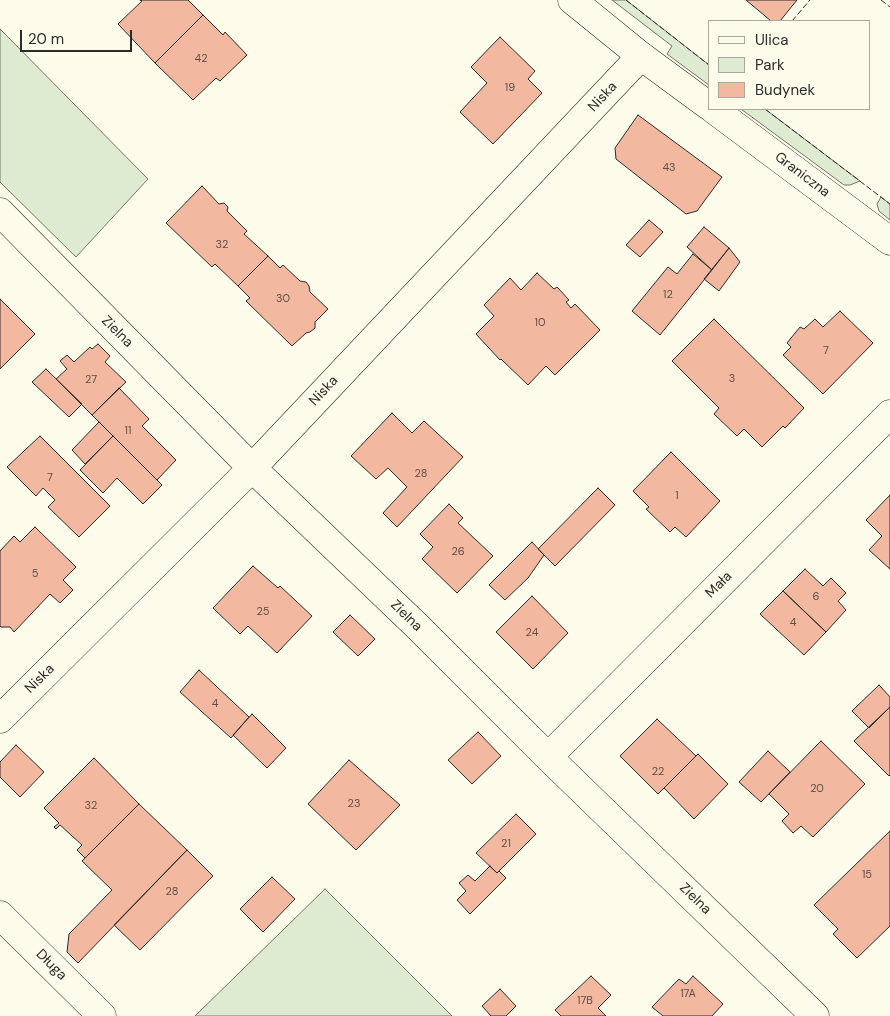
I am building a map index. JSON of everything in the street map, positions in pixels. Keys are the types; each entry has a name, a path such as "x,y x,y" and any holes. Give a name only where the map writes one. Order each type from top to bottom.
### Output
{"street":[{"path":"572,0 641,56 708,105"},
{"name":"Niska","path":"0,719 252,468 641,56"},
{"name":"Graniczna","path":"713,110 890,241"},
{"name":"Zielna","path":"0,212 252,468 418,627 548,757 815,1016"},
{"name":"Mała","path":"548,757 890,414"},
{"name":"Długa","path":"0,915 102,1016"}],"green space":[{"path":"612,0 626,0 708,64 708,84 667,54 672,46"},
{"path":"0,29 148,179 76,257 0,182"},
{"path":"742,110 766,110 860,181 844,185"},
{"path":"881,197 890,204 890,220 879,211 877,204"},
{"path":"325,889 452,1016 195,1016"}],"building":[{"path":"140,0 188,0 203,15 155,63 118,24 142,1"},
{"path":"746,0 797,0 781,20 770,20"},
{"path":"203,15 223,35 225,32 247,55 220,81 216,78 193,100 155,63"},
{"path":"500,37 535,71 528,79 542,93 493,144 460,112 487,83 471,67"},
{"path":"638,115 722,177 697,211 686,214 616,159 615,148"},
{"path":"202,186 219,204 224,203 228,207 227,211 247,231 244,234 268,256 238,286 215,264 212,267 166,223"},
{"path":"649,220 663,232 640,257 626,245"},
{"path":"704,227 729,248 712,270 687,247"},
{"path":"729,248 740,262 719,291 704,279"},
{"path":"693,254 712,270 660,335 632,311 668,267 677,274"},
{"path":"268,256 280,268 283,265 300,281 306,282 310,292 328,309 315,322 315,328 306,333 292,346 246,301 250,298 238,286"},
{"path":"537,273 554,289 557,287 569,300 566,302 571,308 575,304 600,330 555,375 546,366 528,385 500,360 476,334 494,316 484,305 510,278 521,290"},
{"path":"0,299 35,334 0,369"},
{"path":"840,311 873,343 823,394 783,355 791,347 787,343 800,327 804,329 815,319 823,327"},
{"path":"714,319 804,408 785,428 783,426 762,447 744,429 737,436 714,414 719,408 672,361"},
{"path":"98,344 110,356 105,362 126,382 92,415 56,379 67,369 60,361 67,355 74,362 90,347 92,349"},
{"path":"46,369 82,404 69,417 32,382"},
{"path":"119,388 149,419 142,426 176,460 157,480 92,415"},
{"path":"392,413 412,433 424,421 463,457 397,527 383,513 407,487 388,468 376,479 351,456"},
{"path":"99,422 113,436 85,464 72,450"},
{"path":"40,436 110,506 79,537 48,507 55,500 43,488 36,496 7,467"},
{"path":"113,436 162,485 143,504 117,478 103,493 80,470"},
{"path":"671,452 720,501 686,537 675,527 670,532 646,509 649,507 633,491"},
{"path":"598,488 615,505 555,566 538,549"},
{"path":"890,495 890,569 869,550 882,536 866,520"},
{"path":"449,504 463,518 458,523 493,556 457,593 422,559 433,547 420,534"},
{"path":"35,527 76,567 63,580 73,590 60,603 50,594 14,632 10,627 0,626 0,551 14,536 20,542"},
{"path":"532,542 544,555 528,578 505,600 489,585"},
{"path":"253,566 278,588 280,586 312,616 277,653 248,626 240,634 213,608"},
{"path":"805,569 823,586 831,578 846,593 838,601 846,610 826,632 783,591"},
{"path":"783,591 826,632 804,655 760,614"},
{"path":"532,596 568,633 533,669 496,632"},
{"path":"350,615 375,639 358,656 333,632"},
{"path":"199,670 249,717 231,738 180,692"},
{"path":"879,685 890,697 890,707 869,728 852,711"},
{"path":"890,707 890,775 889,776 854,741"},
{"path":"252,714 286,748 267,768 233,735"},
{"path":"657,719 696,756 658,794 620,756"},
{"path":"478,732 501,756 472,784 448,760"},
{"path":"821,741 865,784 813,837 801,826 793,833 782,821 789,814 769,794"},
{"path":"16,745 44,772 20,797 0,777 0,762"},
{"path":"768,751 790,772 761,802 739,782"},
{"path":"698,754 728,784 694,819 664,788"},
{"path":"94,758 139,804 85,858 77,850 82,845 60,825 56,829 54,827 59,823 44,808"},
{"path":"349,760 400,805 356,850 308,804"},
{"path":"139,804 187,850 78,963 67,952 69,934 112,890 82,861"},
{"path":"516,814 536,834 497,873 476,853"},
{"path":"890,831 890,926 857,958 833,934 838,929 814,905"},
{"path":"187,850 213,876 140,950 114,925"},
{"path":"490,866 506,878 470,914 457,900 466,891 459,883 468,875 475,881"},
{"path":"272,877 295,899 263,932 240,909"},
{"path":"591,976 611,995 598,1008 606,1016 561,1016 555,1010"},
{"path":"693,976 723,1004 712,1016 663,1016 652,1007 679,979 686,984"},
{"path":"500,989 516,1006 506,1016 491,1016 482,1006"}],"fence":[{"path":"626,0 708,64"},
{"path":"793,20 810,0"},
{"path":"881,0 890,7"},
{"path":"766,110 890,204"}]}
